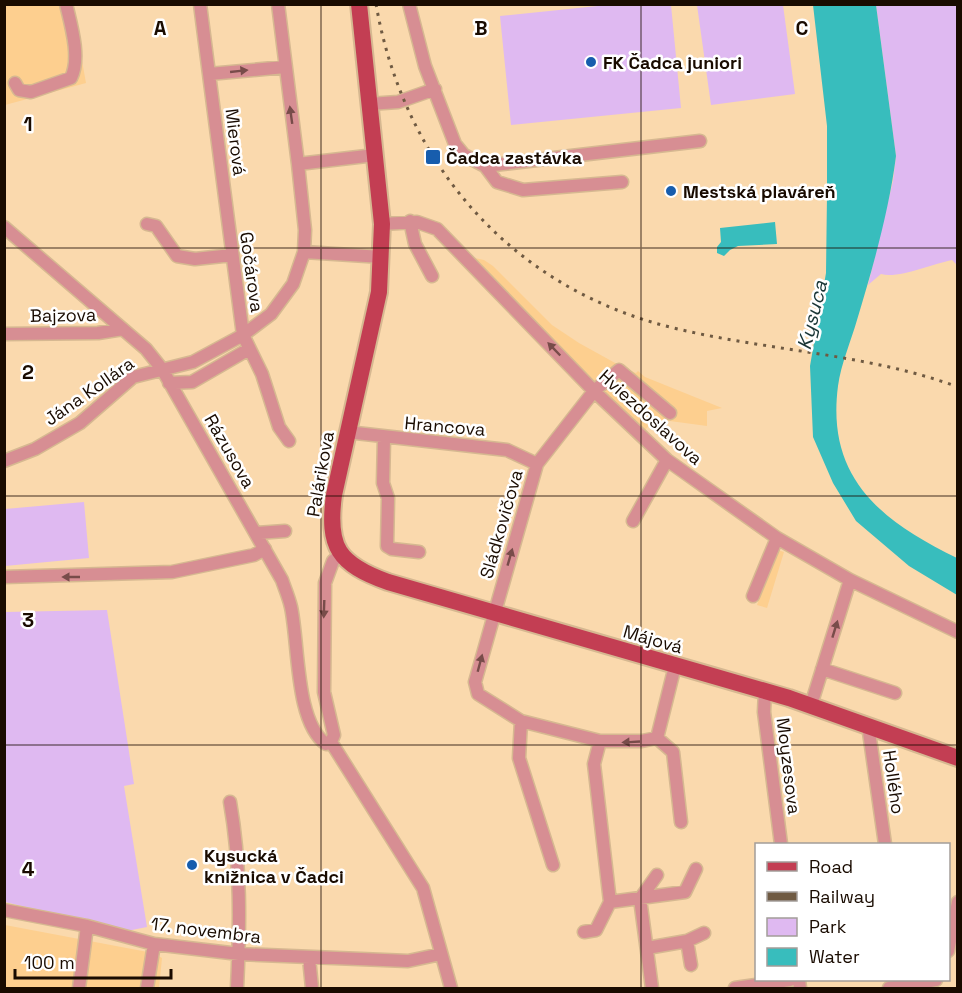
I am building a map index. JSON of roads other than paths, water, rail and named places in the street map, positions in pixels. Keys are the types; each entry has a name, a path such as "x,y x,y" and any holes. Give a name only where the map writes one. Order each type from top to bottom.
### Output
{"main road":[{"name":"Palárikova","path":"340,555 330,528 334,495 379,292 382,256 382,224 359,4"},
{"name":"Májová","path":"340,555 364,573 811,705 957,758"}],"street":[{"path":"15,83 19,90 31,92 71,78 75,70 72,32 66,4"},
{"name":"Mierová","path":"200,4 226,214"},
{"path":"278,4 298,164 375,155"},
{"path":"409,4 426,66 455,144 464,155 485,166 497,182 523,190 621,182"},
{"path":"209,74 285,66"},
{"path":"369,104 398,102 435,89"},
{"path":"485,166 700,141"},
{"name":"Jána Kollára","path":"4,461 35,449 80,423 133,377 193,362 243,335 271,314 293,284 304,252 305,230 298,164"},
{"name":"Gočárova","path":"226,214 243,335 262,374 279,427 289,441"},
{"path":"410,221 415,244 432,276"},
{"name":"Hviezdoslavova","path":"382,224 410,221 425,223 437,229 594,391 667,460 777,538 850,580 957,632"},
{"path":"147,224 156,226 177,256 195,259 232,255"},
{"name":"Rázusova","path":"4,227 146,349 162,369 282,580 291,606 306,716 316,738 326,744 331,742"},
{"path":"304,252 382,256"},
{"name":"Bajzova","path":"4,334 98,333 123,329"},
{"path":"169,383 192,381 249,349"},
{"name":"Sládkovičova","path":"657,738 642,741 600,741 521,721 478,694 475,682 537,464 594,391 619,370 670,413"},
{"name":"Hrancova","path":"347,432 384,438 507,450 537,464"},
{"path":"384,438 383,483 388,498 387,546 392,549 419,552"},
{"path":"633,521 667,460"},
{"path":"257,533 285,531"},
{"path":"753,596 777,538"},
{"path":"4,577 129,575 191,569 254,555 265,549"},
{"path":"340,555 333,561 325,583 324,692 333,735 331,742 423,888 451,988"},
{"path":"811,705 850,580"},
{"path":"675,666 657,738 673,752 681,822"},
{"path":"822,669 895,693"},
{"name":"Moyzesova","path":"765,691 764,712 781,843"},
{"path":"521,721 519,758 553,865"},
{"name":"Hollého","path":"868,725 885,843"},
{"path":"584,932 596,930 610,902 594,764 600,741"},
{"path":"230,802 237,842 239,954 237,988"},
{"path":"605,862 617,855"},
{"path":"610,902 686,892 696,869"},
{"path":"652,988 640,899 657,874"},
{"path":"950,940 957,902"},
{"name":"17. novembra","path":"4,910 87,926 154,944 239,954 408,962 441,954"},
{"path":"79,988 87,926"},
{"path":"646,948 687,941 704,933"},
{"path":"687,941 691,965"},
{"path":"147,988 154,944"},
{"path":"309,958 312,988"},
{"path":"735,988 783,981"},
{"path":"889,988 904,983 925,981"}],"water":[{"path":"813,5 876,5 896,156 880,239 839,378 837,418 841,446 850,471 864,493 883,512 930,544 957,558 957,595 909,566 856,521 833,483 813,437 810,366 826,273 827,126"},
{"path":"775,222 777,244 738,246 724,256 717,253 717,247 721,242 720,228"}],"railway":[{"path":"376,4 390,63 412,118 441,169 477,214 519,253 566,286 620,311 678,329 890,367 958,387"}],"place":[{"name":"FK Čadca juniori","path":"591,62"},
{"name":"Čadca zastávka","path":"433,157"},
{"name":"Mestská plaváreň","path":"671,191"},
{"name":"Kysucká knižnica v Čadci","path":"192,865"}],"water label":[{"name":"Kysuca","path":"812,315"}]}
